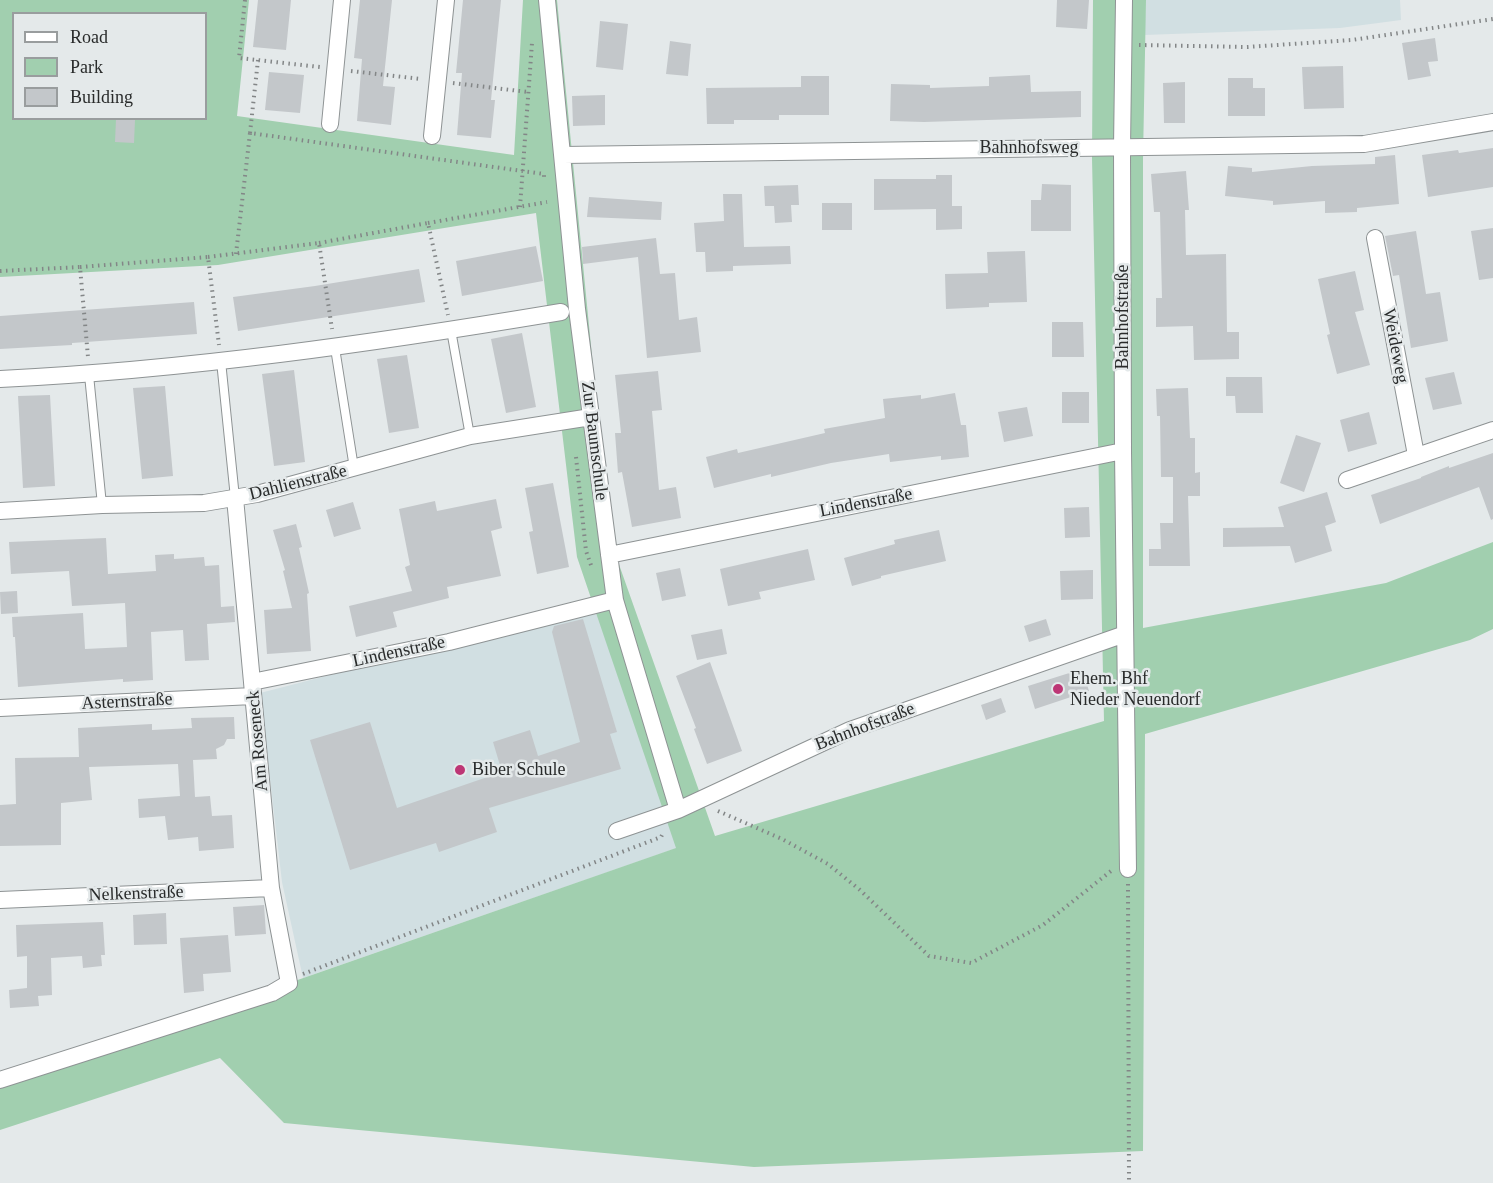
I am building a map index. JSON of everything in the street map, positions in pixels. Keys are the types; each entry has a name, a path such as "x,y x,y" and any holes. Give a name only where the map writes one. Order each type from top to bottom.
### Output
{"street":[{"path":"330,124 342,0"},
{"path":"432,136 446,0"},
{"name":"Zur Baumschule","path":"547,0 577,309 615,600 678,810"},
{"name":"Bahnhofstraße","path":"1124,0 1123,451 1128,863"},
{"name":"Bahnhofsweg","path":"563,154 1364,144 1493,122"},
{"name":"Weideweg","path":"1375,238 1416,455"},
{"path":"0,379 89,375 335,348 561,312"},
{"name":"Dahlienstraße","path":"0,511 102,505 204,504 257,494 470,436 591,417"},
{"path":"1347,480 1493,430"},
{"name":"Lindenstraße","path":"609,555 1123,451"},
{"name":"Am Roseneck","path":"235,498 272,888 289,981"},
{"name":"Lindenstraße","path":"253,689 615,600"},
{"name":"Bahnhofstraße","path":"678,810 850,730 1125,634"},
{"name":"Asternstraße","path":"0,708 253,689"},
{"path":"617,831 678,810"},
{"name":"Nelkenstraße","path":"0,900 272,888"},
{"path":"0,1080 272,993 289,981"}],"lane":[{"path":"451,330 470,436"},
{"path":"335,348 354,469"},
{"path":"221,361 235,498"},
{"path":"89,375 102,505"}],"path":[{"path":"245,0 239,58 528,92"},
{"path":"1123,45 1247,47 1352,40 1493,19"},
{"path":"520,207 532,34"},
{"path":"236,254 258,60"},
{"path":"250,133 544,174 545,183"},
{"path":"546,193 549,213"},
{"path":"0,271 236,254 318,243 547,202"},
{"path":"428,223 451,330"},
{"path":"318,243 335,348"},
{"path":"208,257 221,361"},
{"path":"80,267 89,375"},
{"path":"576,455 585,551 593,572"},
{"path":"711,807 782,839 828,864 860,890 929,956 971,963 1043,925 1128,863"},
{"path":"289,981 661,837 678,810"},
{"path":"1128,863 1130,1183"}],"shaded area":[{"path":"1146,0 1400,0 1401,20 1340,28 1144,35"},
{"name":"Biber Schule","path":"595,607 677,848 303,978 282,882 260,693"}],"green space":[{"path":"0,0 249,0 237,116 514,155 523,0 557,0 610,539 715,836 1104,721 1092,158 1093,0 1146,0 1143,158 1143,628 1386,583 1493,542 1493,629 1470,640 1145,734 1143,1151 754,1167 284,1123 220,1058 0,1130 0,1080 289,983 676,848 577,557 536,213 218,265 0,277"}],"building":[{"path":"258,0 291,0 286,50 253,47"},
{"path":"360,0 392,0 383,86 395,87 391,125 357,121 362,59 354,58"},
{"path":"463,0 501,0 491,100 495,100 491,138 457,135 462,73 456,73"},
{"path":"1057,0 1089,0 1087,29 1056,27"},
{"path":"600,21 628,24 623,70 596,67"},
{"path":"1435,38 1438,61 1428,62 1431,76 1408,80 1402,43"},
{"path":"670,41 691,44 688,76 666,74"},
{"path":"1343,66 1344,108 1304,109 1302,67"},
{"path":"269,72 304,75 300,113 265,110"},
{"path":"1030,75 1031,92 1081,91 1081,117 890,121 891,84 930,85 930,88 989,86 989,77"},
{"path":"801,76 829,76 829,115 779,115 779,120 734,120 734,124 707,124 706,88 801,87"},
{"path":"1228,78 1253,78 1253,88 1265,88 1265,116 1228,116"},
{"path":"1185,82 1185,123 1164,123 1163,83"},
{"path":"605,95 605,125 573,126 572,96"},
{"path":"116,120 135,120 134,143 115,142"},
{"path":"1493,148 1493,187 1428,197 1422,155"},
{"path":"1395,155 1399,204 1357,208 1357,212 1325,213 1325,201 1273,205 1273,201 1225,196 1228,166 1252,168 1252,172 1312,166 1375,164 1375,157"},
{"path":"1186,171 1189,210 1185,210 1186,255 1226,254 1227,332 1239,332 1239,359 1194,360 1193,326 1156,327 1156,298 1162,298 1160,212 1154,212 1151,174"},
{"path":"936,175 952,175 952,206 962,206 962,229 936,230 936,209 874,210 874,179 936,179"},
{"path":"1042,184 1071,185 1071,231 1031,231 1031,200 1041,200"},
{"path":"798,185 799,205 791,205 792,222 775,223 774,206 765,206 764,186"},
{"path":"723,194 742,194 744,247 790,246 791,264 733,266 733,271 706,272 705,252 696,252 694,223 724,221"},
{"path":"589,197 662,202 661,220 587,217"},
{"path":"822,203 852,203 852,230 822,230"},
{"path":"1493,228 1493,278 1479,280 1471,231"},
{"path":"1416,231 1426,294 1440,292 1448,341 1411,348 1399,275 1393,276 1385,236"},
{"path":"656,238 660,274 675,273 679,320 697,317 701,352 647,358 638,257 583,264 582,247"},
{"path":"536,246 543,281 462,296 456,261"},
{"path":"1025,251 1027,302 989,303 989,307 946,309 945,274 988,273 987,252"},
{"path":"419,269 425,302 238,331 233,297"},
{"path":"1355,271 1364,310 1355,312 1370,365 1337,374 1327,335 1330,334 1318,279"},
{"path":"194,302 197,334 0,349 0,316"},
{"path":"1052,322 1083,322 1084,357 1052,357"},
{"path":"522,333 536,407 506,413 491,339"},
{"path":"407,355 419,428 389,433 377,359"},
{"path":"294,370 305,462 274,466 262,374"},
{"path":"658,371 662,410 652,411 659,490 676,487 681,518 632,527 622,472 618,473 615,433 621,433 615,375"},
{"path":"1454,372 1462,404 1433,410 1425,378"},
{"path":"1226,377 1262,377 1263,413 1236,413 1235,396 1226,396"},
{"path":"165,386 173,476 142,479 133,388"},
{"path":"1188,388 1190,438 1195,438 1195,473 1200,472 1200,496 1188,496 1190,566 1149,566 1149,549 1161,549 1160,523 1173,523 1173,477 1161,477 1160,416 1157,416 1156,389"},
{"path":"1062,392 1089,392 1089,423 1062,423"},
{"path":"955,393 961,425 966,425 969,457 941,460 941,456 890,462 889,454 831,463 771,477 771,474 714,488 706,457 737,449 738,453 825,433 824,429 885,418 883,399 921,395 921,399"},
{"path":"50,395 55,486 23,488 18,396"},
{"path":"1027,407 1033,436 1004,442 998,412"},
{"path":"1369,412 1377,444 1348,452 1340,420"},
{"path":"1296,435 1321,443 1304,492 1280,483"},
{"path":"1493,453 1493,519 1491,520 1479,487 1380,524 1371,495 1449,466 1449,468"},
{"path":"553,483 569,567 537,574 529,532 533,531 525,488"},
{"path":"1327,492 1336,522 1325,526 1332,551 1295,563 1290,546 1223,547 1223,528 1284,527 1278,507"},
{"path":"496,499 502,528 491,531 501,576 447,587 449,598 393,612 397,627 356,637 349,606 412,591 405,567 410,565 399,509 435,501 437,511"},
{"path":"353,502 361,529 334,537 326,510"},
{"path":"1089,507 1090,537 1065,538 1064,508"},
{"path":"296,524 309,593 307,594 311,651 267,654 264,610 292,608 283,571 285,570 273,530"},
{"path":"939,530 946,561 881,576 881,578 852,586 844,558 895,544 894,540"},
{"path":"106,538 108,574 156,571 155,555 174,554 174,559 204,557 205,566 219,565 221,607 234,606 235,622 207,624 209,660 185,661 183,630 151,632 153,680 123,682 123,679 18,687 12,617 83,613 85,649 127,647 125,603 72,606 69,571 11,574 9,542"},
{"path":"808,549 815,580 759,592 761,599 728,606 720,569"},
{"path":"680,568 686,596 662,601 656,573"},
{"path":"1093,570 1093,599 1061,600 1060,571"},
{"path":"17,591 18,613 1,614 0,592"},
{"path":"583,619 617,732 610,734 621,769 489,808 497,832 439,852 436,843 350,870 310,740 370,722 397,808 502,772 493,742 530,730 538,756 580,742 552,632 554,626"},
{"path":"1046,619 1051,635 1029,642 1024,626"},
{"path":"722,629 727,654 697,660 691,635"},
{"path":"710,662 742,751 707,764 676,676"},
{"name":"Ehem. Bhf Nieder Neuendorf","path":"1082,669 1089,691 1035,709 1028,686"},
{"path":"1001,698 1006,712 986,720 981,705"},
{"path":"234,717 235,739 227,739 224,745 216,749 217,759 193,760 195,797 210,796 212,816 232,815 234,848 199,851 198,837 168,840 165,816 139,818 138,799 180,796 178,764 89,767 92,800 61,803 61,845 0,846 0,805 16,804 15,758 79,757 78,728 152,724 152,730 192,728 191,718"},
{"path":"264,905 266,934 235,936 233,907"},
{"path":"166,913 167,944 134,945 133,915"},
{"path":"103,922 105,955 101,955 102,966 83,968 82,956 51,958 52,995 38,996 39,1006 10,1008 9,990 27,988 27,956 17,957 16,925"},
{"path":"228,935 231,972 203,974 204,991 184,993 180,938"}],"place":[{"name":"Ehem. Bhf Nieder Neuendorf","path":"1058,689"},
{"name":"Biber Schule","path":"460,770"}]}
